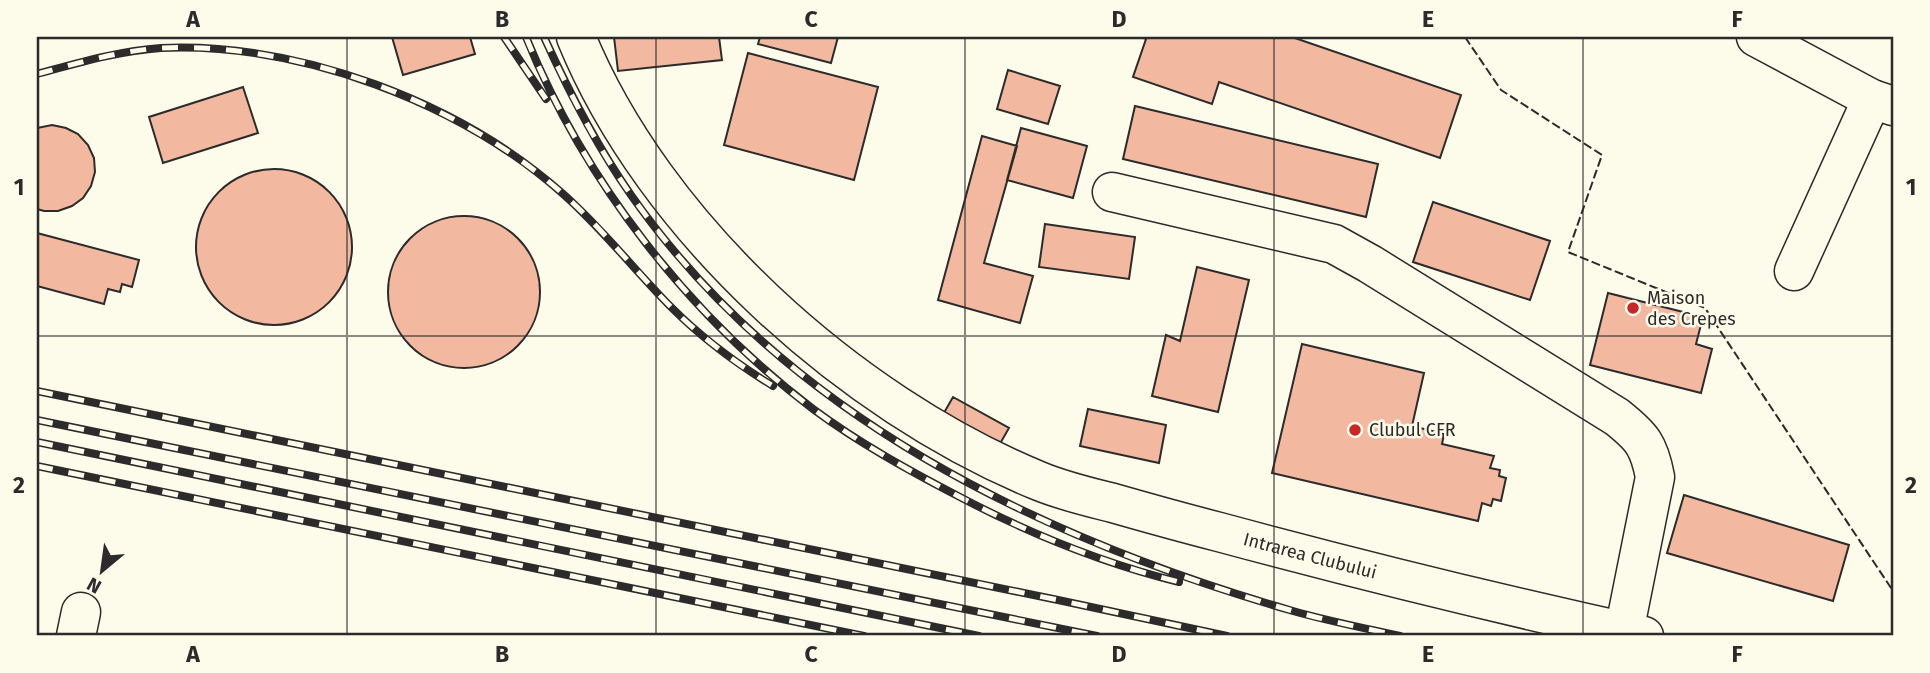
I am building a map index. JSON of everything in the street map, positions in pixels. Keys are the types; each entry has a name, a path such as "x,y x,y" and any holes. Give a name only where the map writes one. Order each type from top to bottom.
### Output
{"street":[{"name":"Intrarea Clubului","path":"576,37 599,89 629,139 695,227 765,302 840,365 921,419 982,455 1043,483 1094,498 1272,546 1634,634"},
{"path":"1756,37 1883,102 1794,271"},
{"path":"1112,192 1334,244 1370,264 1635,432 1650,452 1655,477 1634,634"}],"building":[{"path":"392,37 470,37 475,54 403,75"},
{"path":"614,37 719,37 722,60 618,71"},
{"path":"760,37 838,37 831,63 758,44"},
{"path":"1141,37 1292,37 1461,95 1440,158 1219,82 1212,104 1133,77 1146,39"},
{"path":"748,53 878,87 854,180 724,145"},
{"path":"1008,70 1060,86 1048,124 997,109"},
{"path":"243,87 258,133 163,163 149,117"},
{"path":"1135,106 1378,164 1366,217 1123,159"},
{"path":"52,125 78,134 88,145 94,158 95,172 91,186 83,198 58,211 44,211 37,209 37,128"},
{"path":"1021,128 1087,146 1073,198 1007,180"},
{"path":"982,136 1017,146 984,263 1033,276 1020,323 938,300"},
{"path":"274,169 304,175 329,192 346,217 352,247 346,277 329,302 304,319 274,325 244,319 219,302 202,277 196,247 202,217 219,192 244,175"},
{"path":"1433,202 1550,241 1530,300 1413,262"},
{"path":"464,216 493,221 518,238 535,263 540,292 535,321 518,346 493,363 464,368 435,363 410,346 393,321 388,292 393,263 410,238 435,221"},
{"path":"1045,224 1135,237 1129,279 1039,267"},
{"path":"37,233 139,260 132,287 122,284 120,292 108,289 104,304 37,286"},
{"path":"1197,267 1249,280 1218,412 1152,396 1166,335 1180,341"},
{"path":"1608,293 1703,317 1696,344 1712,349 1701,393 1590,365"},
{"name":"Clubul CFR","path":"1302,344 1424,373 1412,426 1444,434 1442,444 1494,456 1490,468 1500,470 1499,476 1506,478 1501,501 1493,499 1491,506 1482,503 1478,521 1272,473"},
{"path":"953,397 1009,428 997,449 941,418"},
{"path":"1088,409 1166,425 1159,463 1080,446"},
{"path":"1684,495 1849,545 1833,601 1667,553"}],"railway":[{"path":"504,37 546,99"},
{"path":"526,37 550,91 578,143 645,242 683,288 767,372 848,433 902,466 984,510 1094,556 1179,582"},
{"path":"544,37 584,118 618,176 694,273 764,343 842,404 925,458 1013,506 1104,546 1198,581 1293,611 1400,636"},
{"path":"37,74 129,52 161,48 214,49 267,55 321,67 375,84 475,131 521,160 591,221 683,319 720,350 773,386"},
{"path":"37,391 1227,636"},
{"path":"37,420 1097,636"},
{"path":"37,442 979,636"},
{"path":"37,466 864,636"}],"fence":[{"path":"1465,37 1501,90 1602,155 1568,252 1705,308 1893,591"}],"place":[{"name":"Maison des Crepes","path":"1633,308"},
{"name":"Clubul CFR","path":"1355,430"}]}
